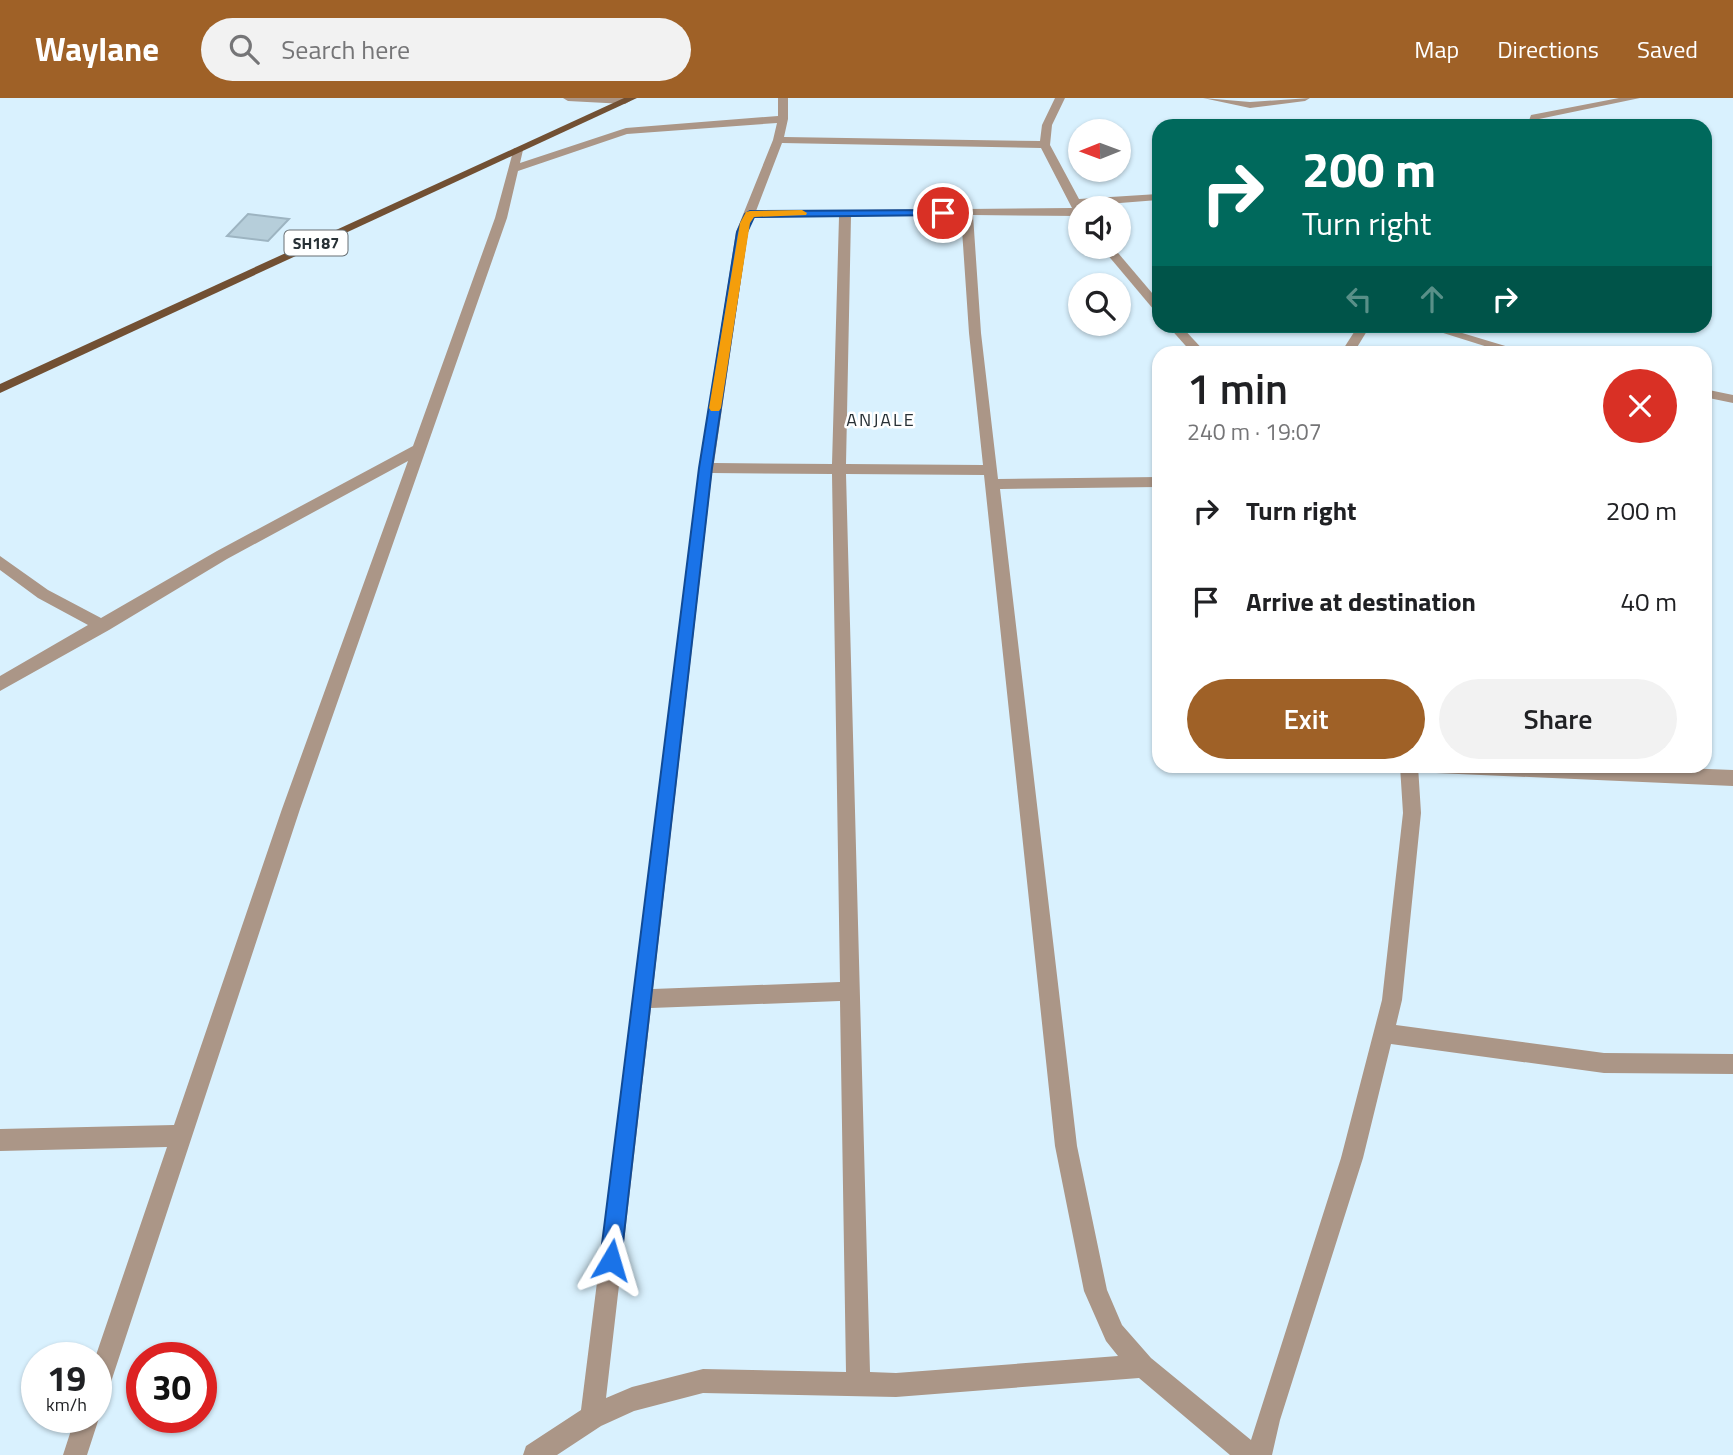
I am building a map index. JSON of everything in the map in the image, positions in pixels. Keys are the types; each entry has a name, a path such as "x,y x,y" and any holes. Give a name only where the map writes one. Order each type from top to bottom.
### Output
{"main road":[{"name":"SH187","path":"0,389 629,100"}],"street":[{"path":"568,98 629,100"},
{"path":"592,1417 706,468 742,232 778,140 783,119 783,98"},
{"path":"1060,98 1047,125 1045,145 1070,196"},
{"path":"1208,98 1250,105 1305,98"},
{"path":"1534,119 1635,98"},
{"path":"513,169 626,131 783,119"},
{"path":"778,140 1004,142 1045,145"},
{"path":"112,1343 291,809 416,450 501,218 518,150"},
{"path":"1131,201 1152,198"},
{"path":"750,214 967,213 1068,209"},
{"path":"845,213 839,470 858,1385"},
{"path":"967,213 975,333 1066,1146 1096,1291 1114,1333 1143,1366 1249,1455"},
{"path":"1117,259 1152,300"},
{"path":"1181,333 1193,346"},
{"path":"1452,333 1498,346"},
{"path":"1712,395 1733,399"},
{"path":"0,684 222,555 416,450"},
{"path":"706,468 839,470 1152,482"},
{"path":"0,562 43,594 103,626"},
{"path":"1260,1455 1268,1420 1352,1158 1392,1000 1410,826 1409,773"},
{"path":"1609,773 1733,778"},
{"path":"642,999 850,991"},
{"path":"1384,1033 1604,1063 1733,1064"},
{"path":"0,1140 181,1136"},
{"path":"535,1455 592,1417 632,1399 703,1381 858,1385 1143,1366"},
{"path":"75,1455 82,1433"}],"building":[{"path":"248,214 289,219 268,241 227,236"}],"slow traffic":[{"path":"715,408 745,223 750,214 802,213"}],"district":[{"name":"ANJALE","path":"881,419"}],"route":[{"path":"611,1260 706,468 742,232 750,214 943,213"}]}
